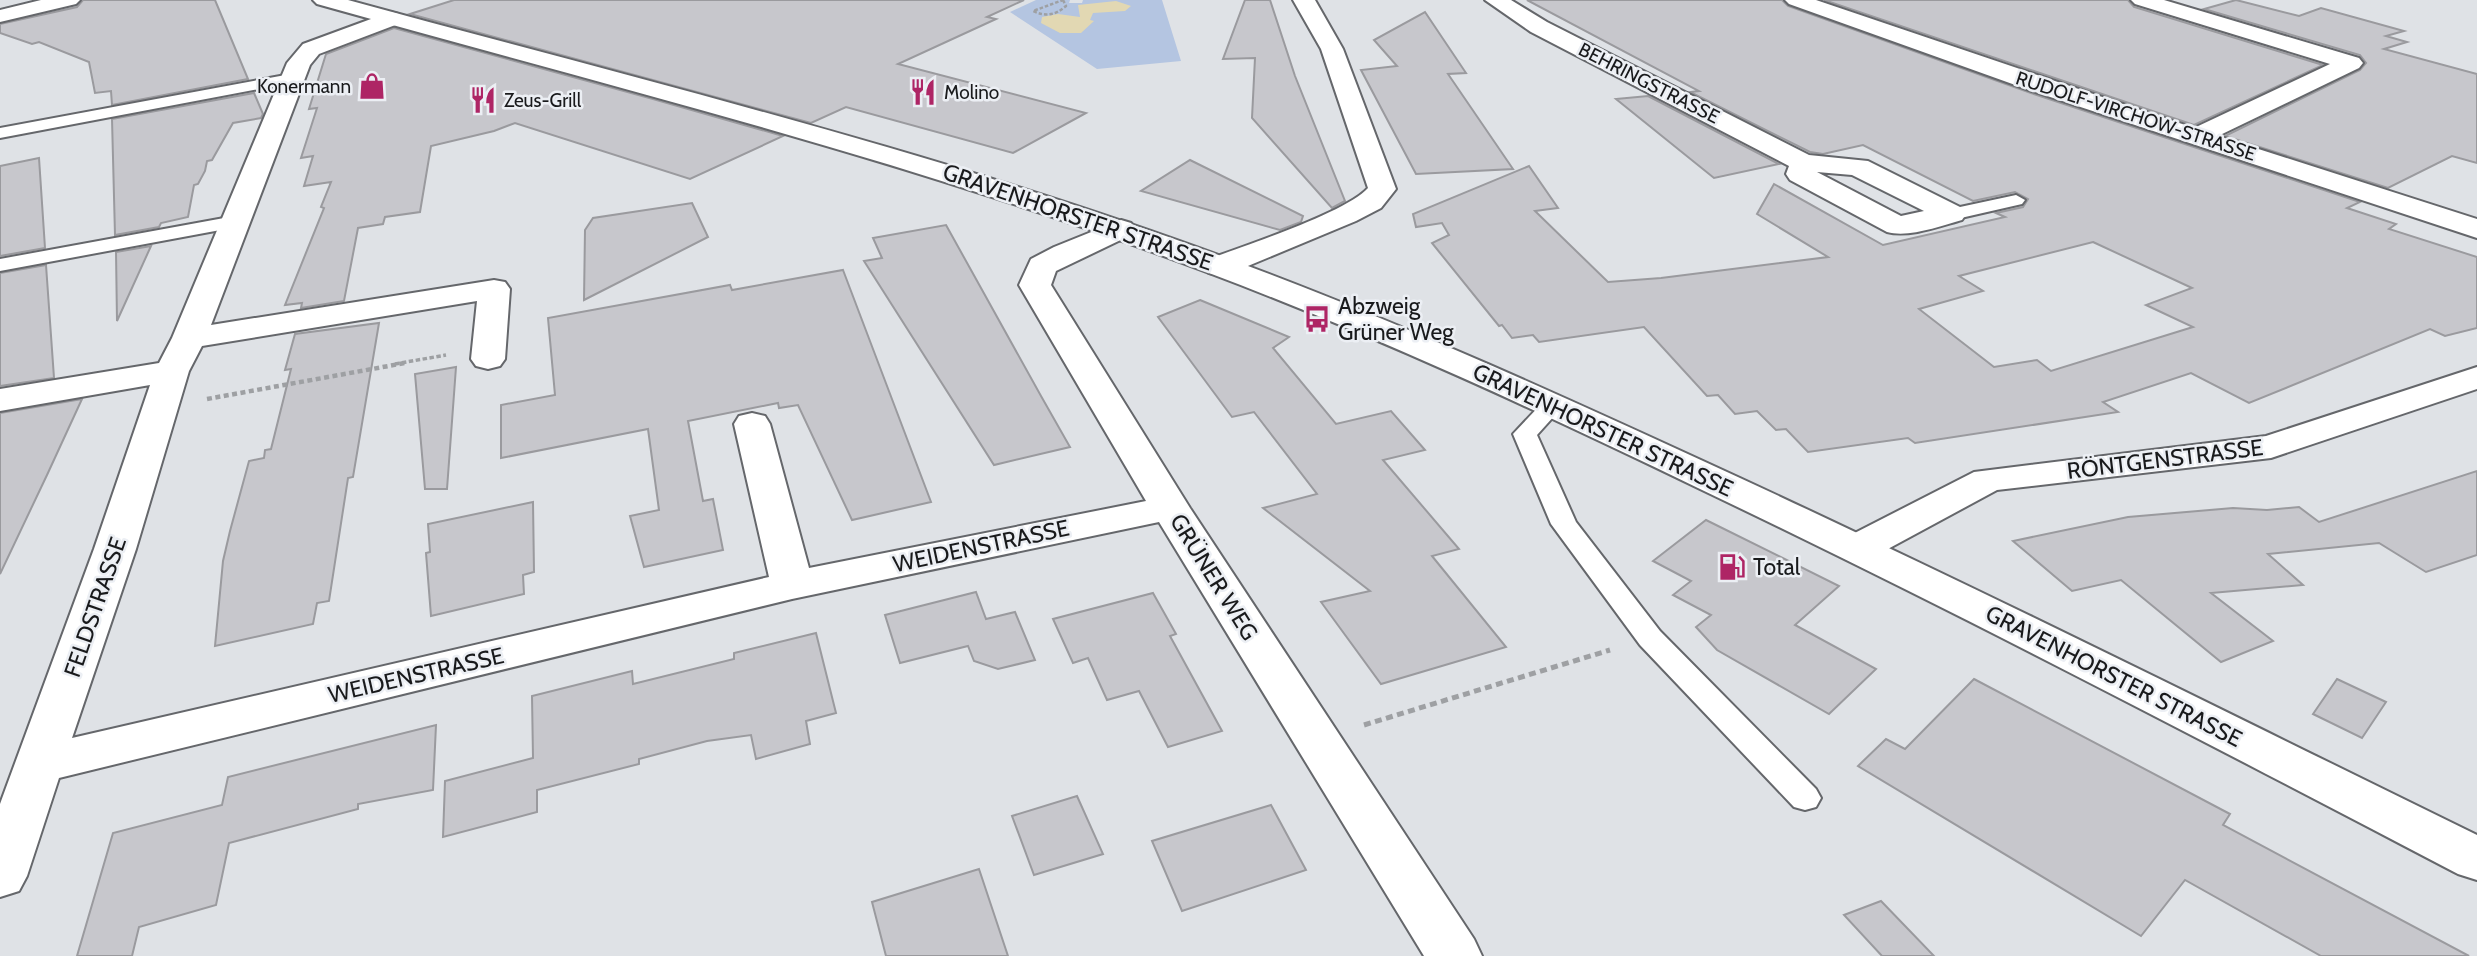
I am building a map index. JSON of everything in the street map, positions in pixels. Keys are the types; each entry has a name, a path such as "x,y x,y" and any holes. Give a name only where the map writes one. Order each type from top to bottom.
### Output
{"street":[{"path":"0,16 69,0"},
{"name":"GRAVENHORSTER STRASSE","path":"324,0 935,169 1121,229 1220,265 1553,405 1858,548 2477,859"},
{"path":"1220,265 1346,215 1371,202 1382,189 1332,49 1304,0"},
{"name":"BEHRINGSTRASSE","path":"1496,0 1539,27 1803,163 1800,174 1897,226 1952,214"},
{"name":"RUDOLF-VIRCHOW-STRASSE","path":"1796,0 2041,86 2477,229"},
{"path":"2142,0 2351,63 2197,136"},
{"name":"FELDSTRASSE","path":"0,876 41,764 172,371 189,338 291,79 299,63 311,49 390,19"},
{"name":"GRÜNER WEG","path":"1121,229 1042,266 1035,285 1170,508 1454,956"},
{"path":"189,338 494,289 488,354"},
{"path":"0,400 172,371"},
{"name":"RÖNTGENSTRASSE","path":"1858,548 1989,480 2271,447 2477,377"},
{"path":"752,424 792,585"},
{"name":"WEIDENSTRASSE","path":"41,764 792,585 1170,508"}],"lane":[{"path":"0,133 291,79"},
{"path":"1952,214 2016,200"},
{"path":"0,265 235,222"},
{"path":"1553,405 1525,434 1564,524 1650,638 1805,798"}],"path":[{"path":"1063,0 1066,6 1054,14 1046,16 1032,11 1063,0"},
{"path":"160,407 488,354"},
{"path":"1316,739 1650,638"}],"shaded area":[{"path":"1036,0 1070,0 1069,3 1082,3 1083,0 1162,0 1181,61 1097,69 1010,12"}],"sand":[{"path":"1116,1 1131,6 1125,11 1093,13 1090,20 1094,21 1081,33 1060,33 1041,23 1042,17 1058,14 1080,17 1078,5"}],"building":[{"path":"83,0 215,0 248,79 112,105 111,91 95,93 89,62 39,42 32,44 0,33 0,24 77,7"},
{"path":"454,0 1024,0 987,17 996,19 898,64 1086,113 1013,153 846,107 811,123 410,14"},
{"path":"1245,0 1270,0 1295,76 1345,201 1332,208 1252,118 1255,58 1223,59"},
{"path":"1527,0 1782,0 1788,6 2031,93 2360,202 2347,208 2396,224 2389,229 2477,257 2477,328 2445,336 2430,329 2249,403 2191,373 2103,402 2118,412 1915,443 1908,438 1808,452 1786,429 1776,430 1757,411 1735,414 1718,395 1707,396 1644,327 1539,342 1533,335 1512,338 1502,325 1499,326 1432,243 1449,235 1442,223 1416,227 1413,214 1529,166 1558,208 1535,211 1608,282 1828,257 1757,214 1774,184 1883,245 2005,217 1996,213 2023,207 2028,199 2015,192 1973,201 1863,145 1823,154 1810,152 1690,92 1699,91","holes":["2093,242 2192,288 2146,305 2193,327 2051,371 2037,360 1994,367 1919,309 1983,291 1959,276"]},
{"path":"1824,0 2128,0 2134,7 2323,65 2194,125"},
{"path":"2236,0 2299,16 2321,8 2404,31 2386,36 2407,42 2384,49 2477,74 2477,163 2452,156 2388,188 2225,136 2360,70 2366,63 2360,55 2204,9"},
{"path":"1425,12 1466,73 1448,74 1513,169 1416,174 1361,70 1397,66 1374,40"},
{"path":"394,28 783,136 690,179 515,123 494,131 431,146 420,212 385,217 383,224 358,228 344,301 301,308 302,303 285,305 324,208 321,207 331,182 304,186 313,156 301,158 317,108 309,109 326,54"},
{"path":"254,93 263,114 261,118 233,123 212,160 207,161 198,184 194,185 188,217 161,223 159,227 115,235 112,119"},
{"path":"1648,96 1779,164 1714,178 1616,99"},
{"path":"39,158 45,248 0,256 0,166"},
{"path":"1190,160 1303,216 1301,222 1280,230 1141,191"},
{"path":"692,203 708,237 584,300 585,230 593,218"},
{"path":"946,225 1070,447 994,465 864,261 882,258 873,238"},
{"path":"151,246 117,321 116,252"},
{"path":"46,265 54,378 0,386 0,273"},
{"path":"843,270 931,502 852,520 798,405 779,408 778,403 688,421 703,501 713,499 723,550 644,567 630,516 659,510 648,429 501,458 501,405 555,395 548,318 730,285 732,290"},
{"path":"1200,300 1289,337 1273,348 1336,424 1391,411 1425,450 1383,460 1459,549 1432,556 1506,647 1381,684 1321,602 1370,591 1263,508 1317,494 1254,412 1232,417 1158,317"},
{"path":"379,323 353,477 348,478 329,601 317,603 313,624 215,646 223,561 230,531 249,461 264,458 265,450 271,449 291,369 285,370 295,334"},
{"path":"456,367 447,489 425,489 415,374"},
{"path":"82,399 47,475 0,574 0,413"},
{"path":"2477,471 2477,555 2426,572 2379,543 2268,554 2303,585 2211,593 2273,641 2221,662 2121,580 2072,591 2013,541 2128,517 2233,508 2267,510 2299,507 2319,522"},
{"path":"533,502 534,572 523,575 524,594 431,616 426,553 430,552 428,524"},
{"path":"1706,520 1839,586 1795,625 1876,669 1829,714 1717,650 1696,627 1711,615 1673,595 1691,581 1653,561"},
{"path":"976,592 986,619 1015,612 1035,660 998,669 974,661 968,646 900,663 885,615"},
{"path":"1153,593 1176,634 1170,636 1222,731 1168,747 1139,691 1107,700 1088,658 1073,663 1053,619"},
{"path":"816,633 836,713 806,721 810,744 756,759 751,735 707,741 639,759 639,764 537,790 537,812 443,837 445,781 533,758 532,696 632,671 633,684 734,659 734,653"},
{"path":"1974,679 2230,814 2223,825 2469,956 2321,956 2185,880 2141,936 1858,766 1886,739 1905,749"},
{"path":"2337,679 2386,702 2362,738 2313,714"},
{"path":"436,725 433,790 358,804 358,809 229,843 216,905 139,927 132,956 77,956 113,833 222,805 228,777"},
{"path":"1077,796 1103,854 1034,875 1012,816"},
{"path":"1271,805 1306,870 1182,911 1152,841"},
{"path":"979,869 1008,956 886,956 872,902"},
{"path":"1881,901 1934,956 1882,956 1844,915"}],"place":[{"name":"Konermann","path":"372,86"},
{"name":"Molino","path":"923,92"},
{"name":"Zeus-Grill","path":"483,100"},
{"name":"Abzweig Grüner Weg","path":"1317,319"},
{"name":"Total","path":"1732,567"}]}
